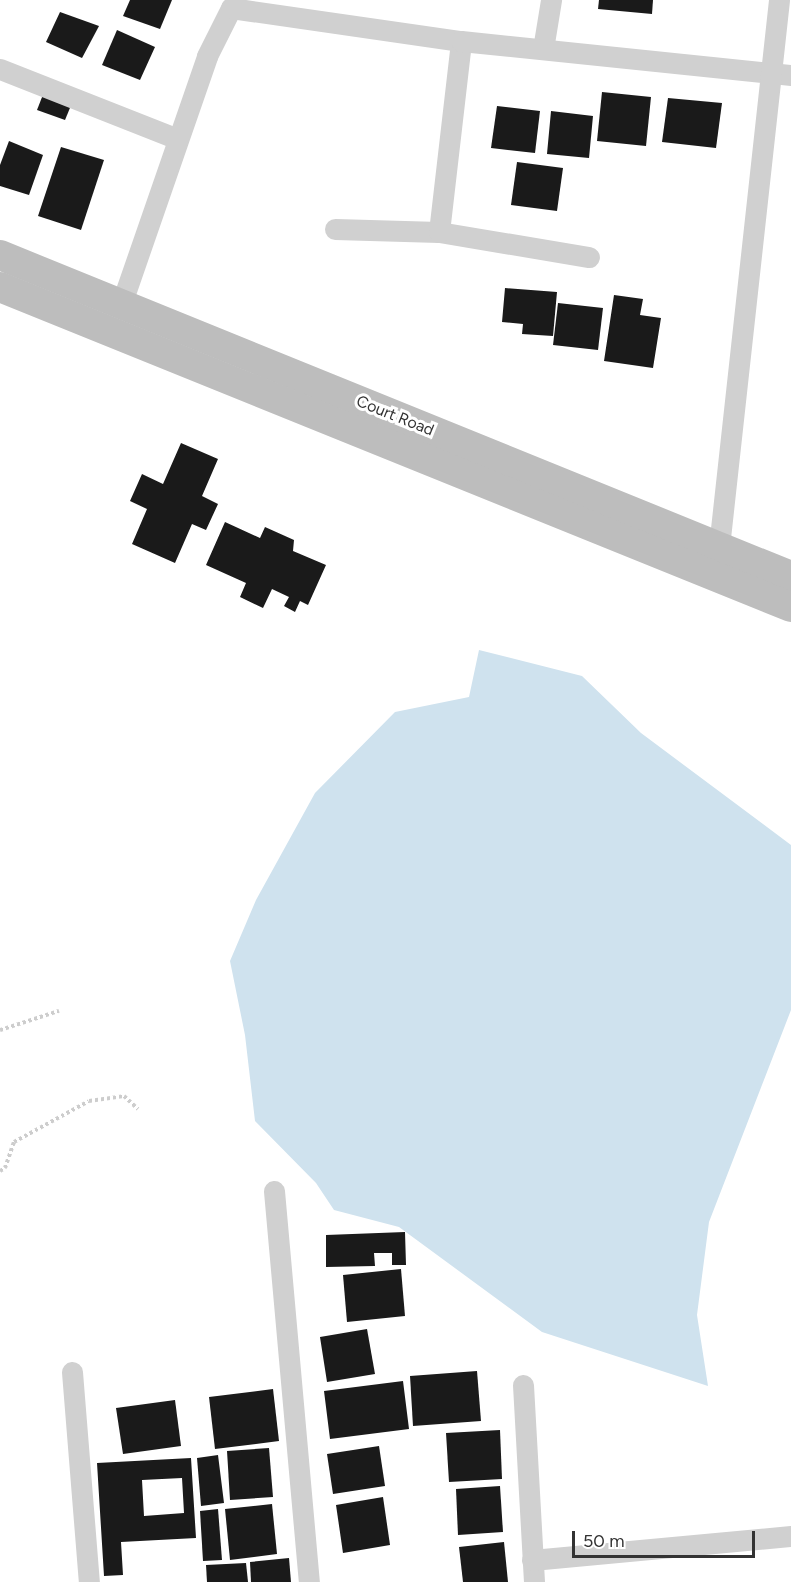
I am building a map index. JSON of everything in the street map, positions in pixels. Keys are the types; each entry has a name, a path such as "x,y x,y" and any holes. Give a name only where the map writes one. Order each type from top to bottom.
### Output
{"main road":[{"name":"Court Road","path":"0,255 791,576"},
{"name":"Court Road","path":"0,287 791,607"}],"street":[{"path":"543,49 551,0"},
{"path":"719,547 781,74 779,0"},
{"path":"122,305 225,2 461,41 781,74"},
{"path":"439,232 461,41"},
{"path":"0,69 178,139"},
{"path":"336,229 439,232 589,257"},
{"path":"274,1191 309,1582"},
{"path":"72,1372 88,1582"},
{"path":"523,1385 534,1582"},
{"path":"532,1560 791,1536"}],"path":[{"path":"0,1030 59,1011"},
{"path":"0,1171 5,1168 14,1142 89,1101 124,1096 138,1109"}],"water":[{"path":"479,650 582,676 641,733 791,845 791,1010 709,1222 697,1315 708,1386 542,1332 399,1227 334,1210 316,1183 255,1121 245,1035 230,961 256,900 315,793 395,712 469,697"}],"building":[{"path":"130,0 172,0 160,29 123,16"},
{"path":"599,0 653,0 652,14 598,9"},
{"path":"60,12 99,26 82,58 46,42"},
{"path":"117,30 155,47 140,80 102,65"},
{"path":"44,92 72,103 65,120 37,110"},
{"path":"602,92 651,97 646,146 597,141"},
{"path":"668,98 722,103 716,148 662,142"},
{"path":"497,106 540,111 535,153 491,148"},
{"path":"551,111 593,116 589,158 547,154"},
{"path":"9,141 43,155 29,195 0,186 0,165"},
{"path":"61,147 104,160 81,230 38,216"},
{"path":"517,162 563,168 557,211 511,205"},
{"path":"505,288 557,292 553,336 522,334 523,324 502,322"},
{"path":"614,295 643,299 640,315 661,318 653,368 604,361"},
{"path":"558,303 603,308 598,350 553,345"},
{"path":"181,443 218,459 202,496 218,504 206,530 192,524 175,563 132,544 147,509 130,501 142,474 163,484"},
{"path":"225,522 260,538 265,527 294,540 293,551 326,565 308,605 300,601 295,612 284,606 289,597 272,589 263,608 240,597 246,583 206,565"},
{"path":"405,1232 406,1265 392,1265 392,1253 374,1253 375,1266 326,1267 326,1235"},
{"path":"401,1269 405,1316 347,1322 343,1275"},
{"path":"367,1329 375,1374 327,1382 320,1337"},
{"path":"477,1371 481,1421 413,1426 410,1376"},
{"path":"403,1381 409,1429 330,1439 324,1391"},
{"path":"273,1389 279,1441 215,1449 209,1397"},
{"path":"175,1400 181,1446 123,1454 116,1408"},
{"path":"500,1430 502,1479 449,1482 446,1433"},
{"path":"379,1446 385,1486 333,1494 327,1454"},
{"path":"269,1448 273,1497 230,1500 227,1451"},
{"path":"218,1455 224,1503 201,1506 197,1458"},
{"path":"191,1458 196,1538 121,1542 123,1575 104,1576 97,1463","holes":["182,1478 184,1513 144,1516 142,1480"]},
{"path":"500,1486 503,1532 458,1535 456,1489"},
{"path":"383,1497 390,1545 343,1553 336,1505"},
{"path":"272,1504 277,1554 230,1560 225,1509"},
{"path":"218,1509 222,1560 203,1561 200,1511"},
{"path":"504,1542 508,1582 463,1582 459,1547"},
{"path":"289,1558 291,1582 251,1582 250,1562"},
{"path":"246,1563 248,1582 207,1582 206,1565"}]}
